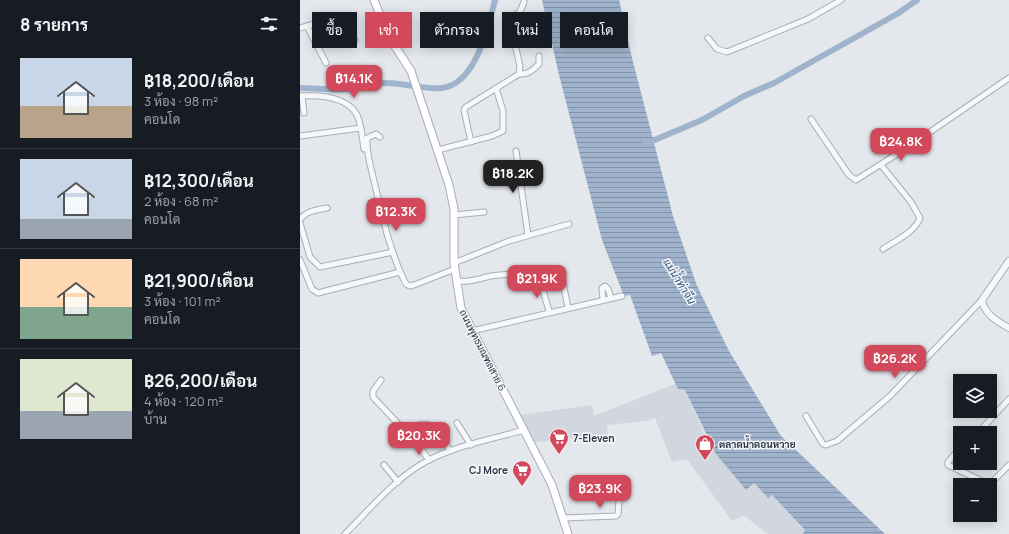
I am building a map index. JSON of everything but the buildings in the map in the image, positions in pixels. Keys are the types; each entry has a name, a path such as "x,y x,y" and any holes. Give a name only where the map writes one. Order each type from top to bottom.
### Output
{"main road":[{"name":"ถนนพุทธมณฑลสาย 6","path":"374,0 389,36 415,79 453,200 454,266 461,308 552,485 568,534"}],"street":[{"path":"708,38 717,49 727,52 808,19 841,0"},
{"path":"519,74 520,66 509,19 520,12 524,2"},
{"path":"300,28 312,25"},
{"path":"307,26 326,63"},
{"path":"471,142 464,110 481,97 519,74 525,74 535,68 539,64 539,56"},
{"path":"811,119 853,179 861,177 881,165 1009,78"},
{"path":"438,150 500,134 503,131 503,110 496,88"},
{"path":"304,113 301,96 327,97 343,102 352,108 360,128 364,149 368,155"},
{"path":"300,136 360,128"},
{"path":"380,137 376,134 367,138 368,155 393,252 400,272 406,284 410,286 528,235 569,224"},
{"path":"516,151 528,235"},
{"path":"881,165 911,202 919,213 920,218 918,224 883,249"},
{"path":"327,208 311,211 300,221 310,257 320,267 362,257 393,252"},
{"path":"454,215 484,212"},
{"path":"300,260 312,289 318,293 400,272"},
{"path":"806,416 823,444 826,445 837,441 890,396 982,300 1009,261"},
{"path":"456,281 467,282 488,276 522,274"},
{"path":"562,279 568,307"},
{"path":"542,283 549,311"},
{"path":"603,300 602,288 605,286 608,288 611,298"},
{"path":"472,331 549,311 622,296"},
{"path":"982,300 983,305 991,315 1009,328"},
{"path":"381,380 372,391 373,397 407,433 429,460"},
{"path":"984,426 1009,399"},
{"path":"457,423 471,445"},
{"path":"407,433 419,424 427,424 441,435 450,451"},
{"path":"345,534 398,482 410,472 429,460 450,451 524,430"},
{"path":"953,456 948,462 948,466 953,468"},
{"path":"957,470 984,482 992,482 1009,465"},
{"path":"384,466 398,482"},
{"path":"564,518 616,516 618,514 619,501 616,482"}],"shaded area":[{"name":"ตลาดน้ำดอนหวาย","path":"675,384 678,389 685,390 704,433 746,490 754,483 768,498 772,495 805,530 803,534 768,534 743,515 732,521 687,459 672,462 655,418 646,421 607,425 608,435 535,442 521,415 592,405 594,416"}],"water":[{"name":"แม่น้ำท่าจีน","path":"542,0 619,0 622,12 560,12 560,48 628,48 628,40 673,216 697,286 729,351 781,436 885,534 803,534 805,530 772,495 768,498 754,483 746,490 716,454 685,390 678,389 661,353 652,356 630,295 624,296 602,240 552,44 552,12 545,12"}],"waterway":[{"path":"300,88 346,89 382,83 442,88 454,84 464,76 472,66 479,53 489,25 495,0"},
{"path":"645,144 702,120 744,96 774,83 897,14 917,0"}],"place":[{"name":"7-Eleven","path":"559,455"},
{"name":"ตลาดน้ำดอนหวาย","path":"705,461"},
{"name":"CJ More","path":"522,487"}]}
